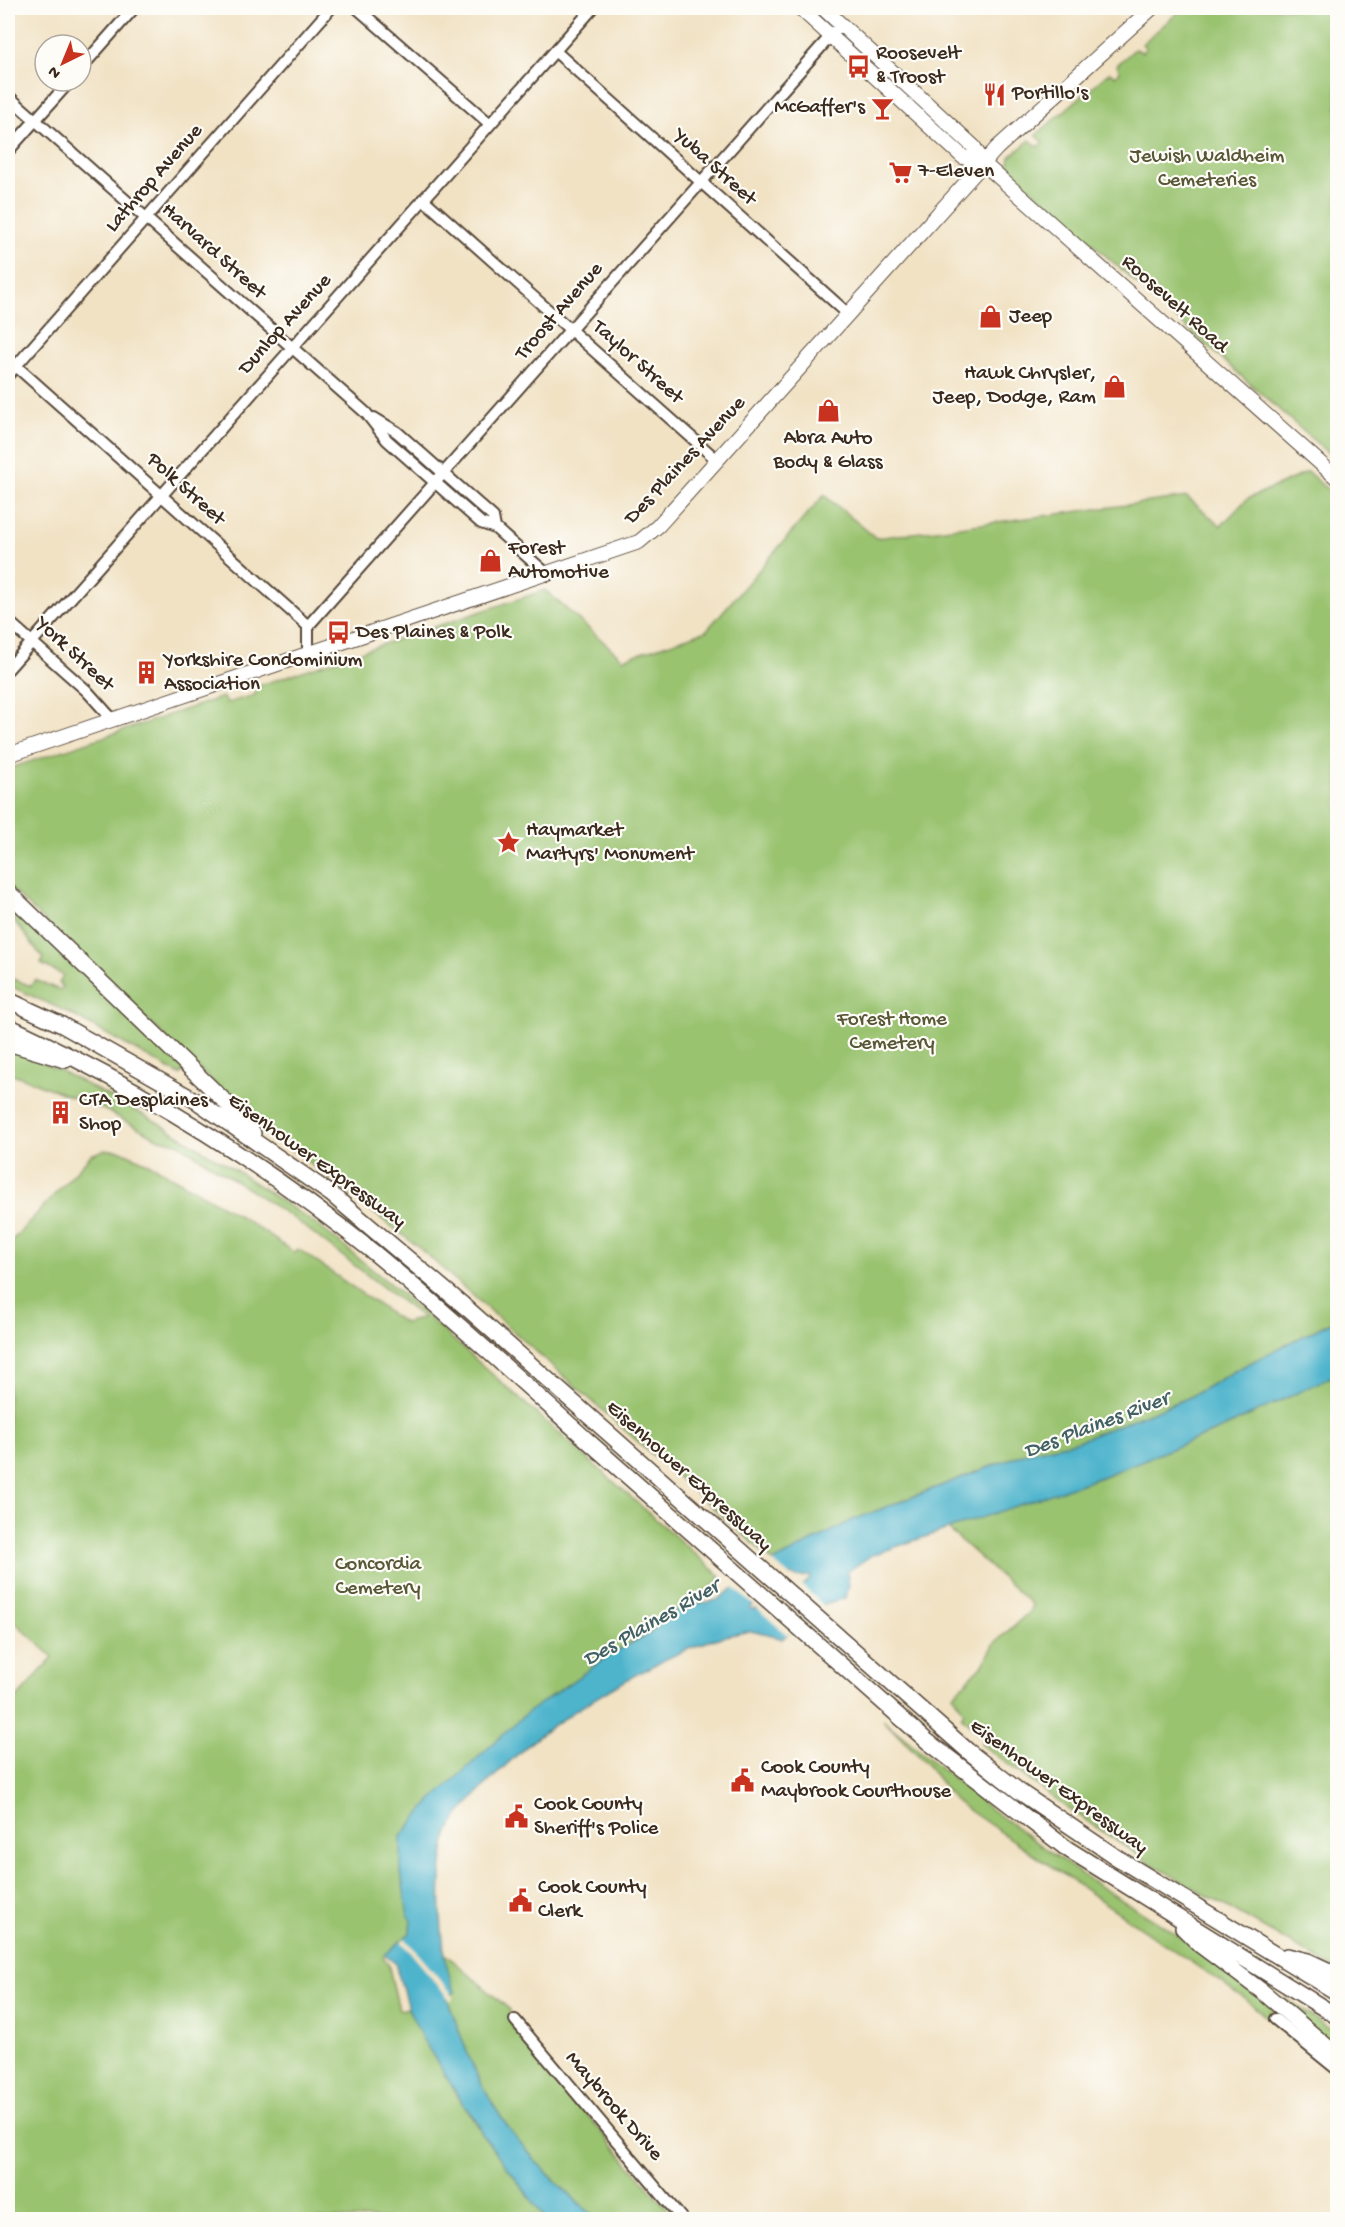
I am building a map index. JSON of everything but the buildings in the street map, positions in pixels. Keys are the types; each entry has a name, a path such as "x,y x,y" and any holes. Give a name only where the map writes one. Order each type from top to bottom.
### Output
{"highway":[{"path":"8,892 238,1114 262,1144"},
{"name":"Eisenhower Expressway","path":"8,1000 136,1065 262,1144 331,1194 403,1253 960,1744 1020,1792 1116,1857 1338,1993"},
{"name":"Eisenhower Expressway","path":"8,1026 87,1065 217,1142 280,1184 372,1252 927,1742 1066,1848 1338,2017"},
{"path":"8,1043 42,1055 87,1065"},
{"path":"1166,1911 1200,1945 1263,1992 1338,2056"},
{"path":"1272,1952 1308,1961 1338,1975"}],"main road":[{"name":"Roosevelt Road","path":"800,8 963,157 983,163"},
{"name":"Roosevelt Road","path":"823,8 974,147 983,163 1338,479"},
{"name":"Des Plaines Avenue","path":"8,755 636,544 648,536 983,163 1152,8"}],"street":[{"path":"93,54 134,8"},
{"name":"Lathrop Avenue","path":"8,375 331,8"},
{"path":"357,8 490,124"},
{"name":"Dunlop Avenue","path":"8,669 593,8"},
{"name":"Troost Avenue","path":"308,626 441,479 841,24"},
{"name":"Yuba Street","path":"555,51 847,313"},
{"path":"8,151 59,93"},
{"name":"Harvard Street","path":"8,96 366,413 387,440 493,517 495,528 548,574"},
{"name":"Taylor Street","path":"423,199 717,460"},
{"name":"Polk Street","path":"16,366 308,626"},
{"name":"York Street","path":"8,621 87,691 113,720"},
{"path":"308,626 308,653"},
{"path":"1275,2019 1338,2070"},
{"name":"Maybrook Drive","path":"515,2020 683,2220"}],"green space":[{"name":"Jewish Waldheim Cemeteries","path":"1183,8 1337,8 1337,461 1008,169 1010,157 1030,140 1038,147 1043,142 1036,135 1110,72 1115,76 1120,72 1117,65 1135,49 1142,52 1146,48 1142,44"},
{"name":"Forest Home Cemetery","path":"1308,472 1338,499 1337,1319 1242,1367 1188,1398 1075,1442 1028,1452 853,1520 775,1563 418,1247 246,1114 8,886 8,769 222,697 227,703 255,695 256,687 261,685 545,590 623,659 706,631 824,495 876,538 1187,497 1221,526 1247,499"},
{"path":"8,901 184,1070 180,1075 67,1012 8,985 8,977 31,986 35,980 60,990 63,987 59,983 63,975 41,964 43,958 8,913"},
{"name":"Concordia Cemetery","path":"8,1047 59,1070 157,1122 234,1169 320,1227 395,1288 721,1577 708,1593 705,1591 702,1604 684,1607 667,1616 651,1633 629,1643 549,1697 401,1873 411,1919 410,1933 383,1957 388,1963 399,2010 408,2008 427,2044 482,2134 546,2219 8,2219 8,1708 53,1657 8,1616 8,1525 16,1517 8,1506 8,1245 91,1155 104,1150 119,1150 150,1164 243,1218 295,1253 298,1249 404,1323 423,1318 293,1218 179,1144 157,1138 107,1111 8,1072"},
{"path":"1337,1374 1337,1970 1150,1863 1064,1806 981,1744 985,1739 961,1716 964,1711 953,1695 983,1665 995,1643 1029,1612 1032,1605 947,1528 1101,1477 1223,1428"},
{"path":"883,1720 985,1805 1091,1881 1170,1930 1275,2008 1267,2018 1248,2001 954,1800 925,1762"},
{"path":"442,1951 510,2010 512,2027 676,2219 597,2219 565,2191 521,2144 485,2091 464,2045 447,1998 455,1991 447,1976"},
{"path":"1284,1998 1337,2033 1337,2050 1282,2002"}],"water":[{"path":"1337,1319 1337,1374 1223,1428 1101,1477 872,1555 847,1572 849,1585 845,1598 822,1605 782,1639 756,1632 725,1636 674,1656 574,1711 514,1757 484,1786 460,1814 446,1841 441,1884 445,1956 455,1991 447,1998 474,2069 509,2128 565,2191 597,2219 546,2219 482,2134 477,2121 465,2107 422,2038 408,2008 395,1963 385,1955 410,1933 411,1919 408,1916 401,1873 401,1836 430,1802 524,1715 613,1653 651,1633 667,1616 684,1607 717,1600 762,1568 853,1520 1028,1452 1075,1442 1188,1398 1242,1367","holes":["791,1575 810,1576 809,1580 787,1598 753,1610 750,1608"]}],"pier":[{"path":"772,1561 795,1580 791,1578 760,1603 768,1603 785,1595 800,1584 825,1607 787,1635 732,1586"},
{"path":"405,1938 454,1996 451,2001 401,1941"}],"place":[{"name":"Roosevelt & Troost","path":"858,66"},
{"name":"Portillo's","path":"994,94"},
{"name":"McGaffer's","path":"883,108"},
{"name":"7-Eleven","path":"900,172"},
{"name":"Jeep","path":"991,317"},
{"name":"Hawk Chrysler, Jeep, Dodge, Ram","path":"1114,386"},
{"name":"Abra Auto Body & Glass","path":"828,411"},
{"name":"Forest Automotive","path":"490,561"},
{"name":"Des Plaines & Polk","path":"338,633"},
{"name":"Yorkshire Condominium Association","path":"146,673"},
{"name":"Haymarket Martyrs' Monument","path":"508,843"},
{"name":"CTA Desplaines Shop","path":"61,1113"},
{"name":"Cook County Maybrook Courthouse","path":"743,1780"},
{"name":"Cook County Sheriff's Police","path":"516,1817"},
{"name":"Cook County Clerk","path":"520,1900"}],"water label":[{"name":"Des Plaines River","path":"1097,1426"},
{"name":"Des Plaines River","path":"652,1624"}]}
